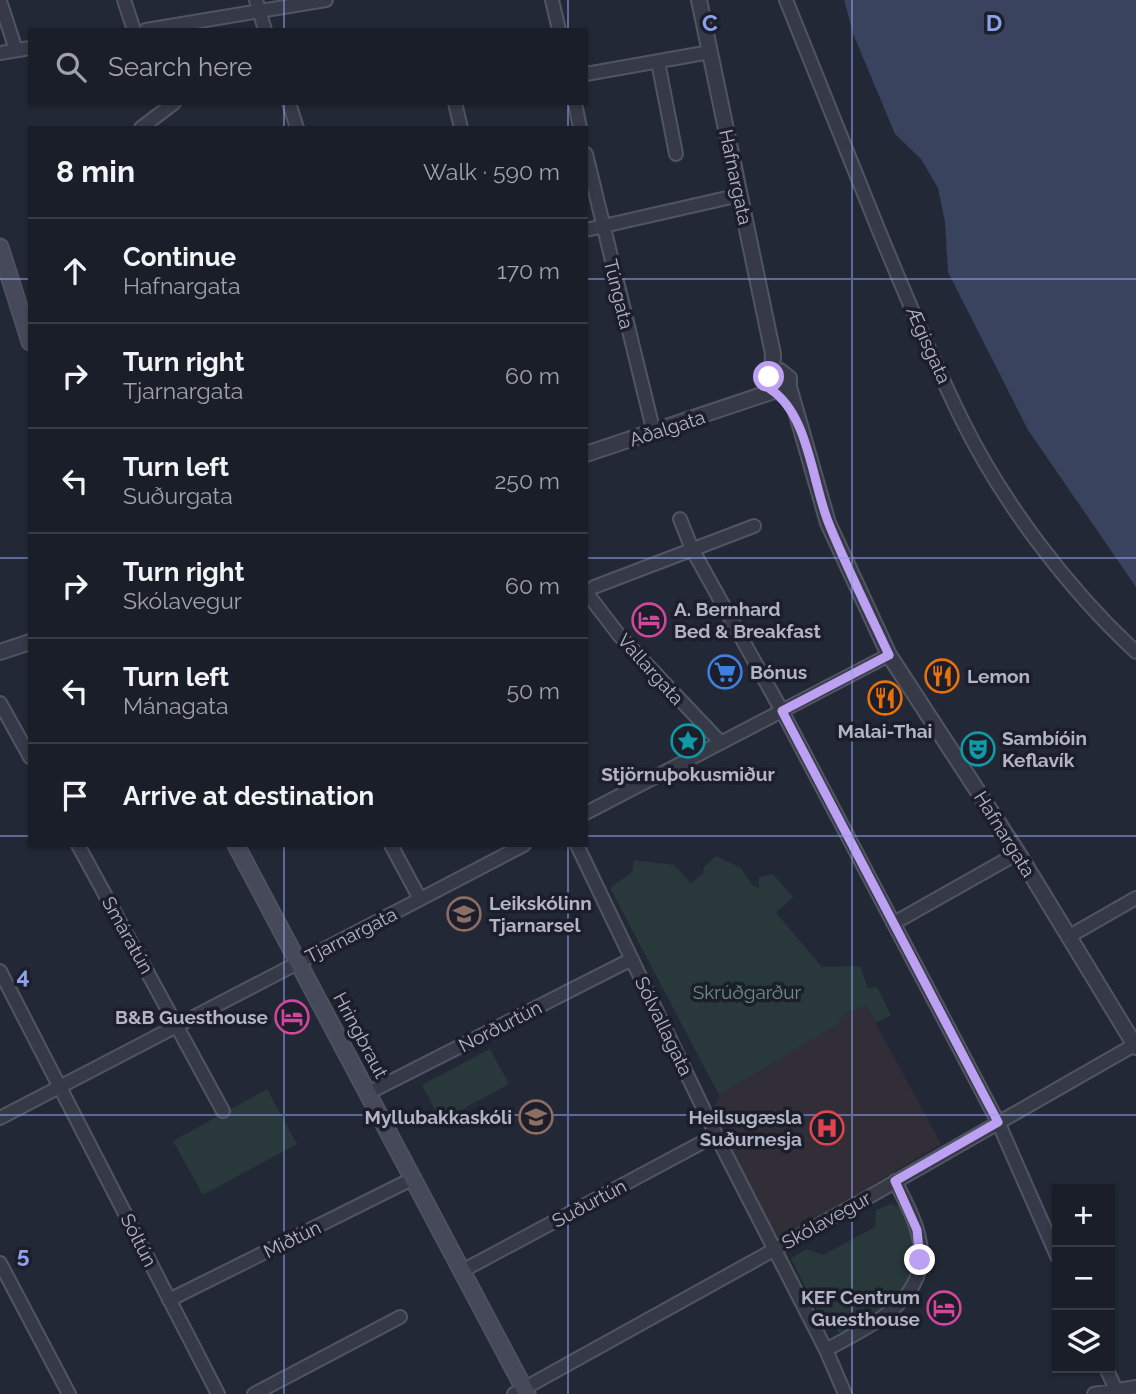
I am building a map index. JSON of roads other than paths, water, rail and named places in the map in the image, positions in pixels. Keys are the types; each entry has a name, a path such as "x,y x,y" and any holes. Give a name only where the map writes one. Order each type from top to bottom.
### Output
{"main road":[{"path":"0,247 28,336"},
{"name":"Hringbraut","path":"237,847 414,1178 522,1392"}],"street":[{"path":"124,0 133,28"},
{"path":"155,28 257,6 326,0"},
{"path":"552,0 559,28"},
{"name":"Hafnargata","path":"699,0 777,383 800,427 828,523 889,655 1018,853 1136,1045"},
{"name":"Ægisgata","path":"786,0 894,266 963,421 1012,505 1109,627 1136,652"},
{"path":"0,1 16,50"},
{"path":"257,6 264,28"},
{"path":"0,53 28,48"},
{"path":"588,74 710,52"},
{"path":"658,62 676,154"},
{"path":"144,126 171,105"},
{"path":"290,105 296,126"},
{"path":"456,105 461,126"},
{"path":"575,105 580,126"},
{"name":"Túngata","path":"588,163 654,433"},
{"path":"588,230 740,195"},
{"name":"Aðalgata","path":"588,453 748,401 777,383"},
{"path":"680,519 692,549 782,711 998,1122 1053,1247"},
{"path":"590,590 754,526"},
{"name":"Vallargata","path":"590,590 619,635 720,743"},
{"path":"0,652 28,643"},
{"path":"588,812 889,655"},
{"path":"0,703 28,753"},
{"name":"Smáratún","path":"79,847 177,1026"},
{"path":"392,847 420,899"},
{"name":"Tjarnargata","path":"0,1118 520,847"},
{"name":"Sólvallagata","path":"578,847 716,1135 826,1350 845,1394"},
{"path":"894,923 1018,853"},
{"path":"1068,937 1136,898"},
{"name":"Norðurtún","path":"368,1093 632,959"},
{"name":"Sóltún","path":"0,971 218,1394"},
{"path":"177,1026 223,1111"},
{"name":"Skólavegur","path":"522,1392 1136,1045"},
{"name":"Suðurtún","path":"463,1272 716,1135"},
{"name":"Miðtún","path":"169,1300 414,1178"},
{"path":"826,1350 889,1314 905,1298 915,1279 920,1260 919,1240 895,1181"},
{"path":"0,1263 69,1394"},
{"path":"254,1394 400,1317"},
{"path":"1108,1373 1117,1392"},
{"path":"1094,1394 1136,1387"}],"water":[{"path":"844,0 1136,0 1136,587 1028,430 948,272 945,222 938,188 921,159 895,134 854,36"}],"place":[{"name":"A. Bernhard Bed & Breakfast","path":"649,620"},
{"name":"Bónus","path":"725,672"},
{"name":"Lemon","path":"942,676"},
{"name":"Malai-Thai","path":"885,698"},
{"name":"Stjörnuþokusmiður","path":"688,741"},
{"name":"Sambíóin Keflavík","path":"978,749"},
{"name":"Leikskólinn Tjarnarsel","path":"464,914"},
{"name":"B&B Guesthouse","path":"292,1017"},
{"name":"Myllubakkaskóli","path":"536,1117"},
{"name":"Heilsugæsla Suðurnesja","path":"827,1128"},
{"name":"KEF Centrum Guesthouse","path":"944,1308"}],"park label":[{"name":"Skrúðgarður","path":"747,992"}]}
